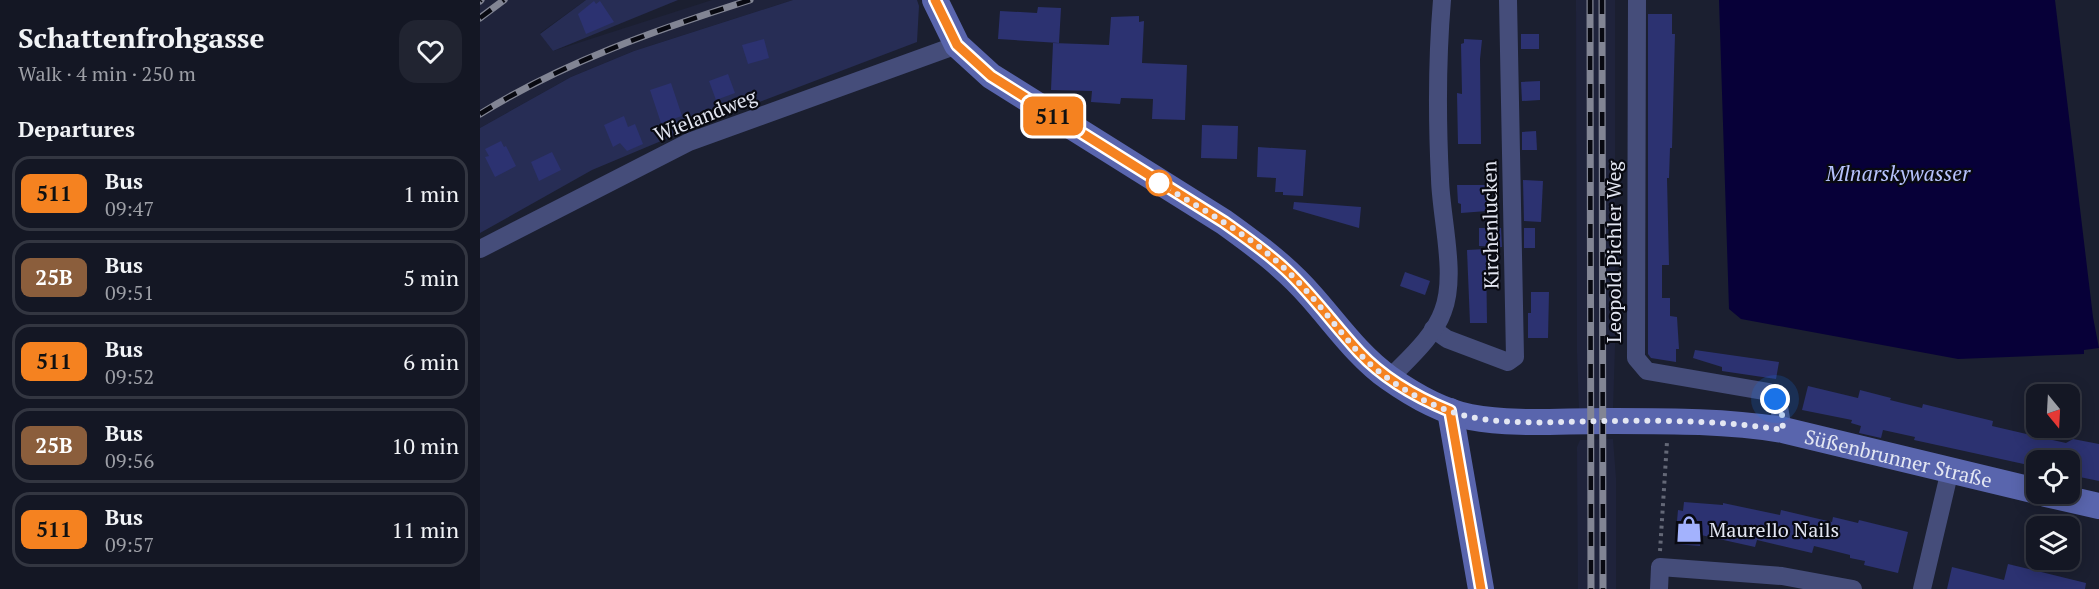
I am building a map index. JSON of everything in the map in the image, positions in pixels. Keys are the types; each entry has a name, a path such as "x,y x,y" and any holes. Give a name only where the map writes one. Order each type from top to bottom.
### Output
{"street":[{"path":"934,0 957,45"},
{"path":"1389,379 1433,329 1443,314 1447,299 1449,280 1440,180 1438,108 1442,0"},
{"name":"Kirchenlucken","path":"1433,329 1447,339 1508,362 1515,357 1508,0"},
{"name":"Leopold Pichler Weg","path":"1637,0 1635,358 1647,371 1769,392 1779,407 1783,430"},
{"name":"Wielandweg","path":"480,249 689,142 957,45"},
{"name":"Süßenbrunner Straße","path":"957,45 991,76 1224,222 1260,248 1286,270 1359,353 1389,379 1423,400 1469,417 1504,420 1717,423 1783,430 2026,488"},
{"path":"1450,411 1481,589"},
{"path":"1922,589 1950,470"},
{"path":"2080,502 2099,506"},
{"path":"1659,589 1660,567 1782,576 1853,589"}],"path":[{"path":"1660,567 1667,437"}],"shaded area":[{"path":"480,0 586,0 540,33 553,51 712,0 793,0 634,51 571,77 480,128"},
{"path":"586,0 678,0 553,51 540,34"},
{"path":"793,0 917,0 919,6 917,42 704,123 592,170 480,233 480,128 571,77 634,51"},
{"path":"1576,0 1615,0 1613,410 1579,411"},
{"path":"1613,439 1616,478 1616,589 1578,589 1577,447 1580,440"}],"water":[{"name":"Mlnarskywasser","path":"1719,0 2055,0 2093,317 2099,348 2084,350 2084,354 1958,359 1741,319 1729,309"}],"building":[{"path":"594,1 596,4 600,1 614,22 586,34 578,14"},
{"path":"1038,7 1061,8 1059,43 998,39 1000,11 1037,13"},
{"path":"1648,14 1672,14 1672,34 1675,34 1672,148 1670,148 1669,178 1667,178 1669,265 1662,265 1662,298 1670,298 1670,316 1677,317 1679,349 1676,349 1676,362 1651,358 1648,354"},
{"path":"1139,16 1139,22 1144,21 1142,63 1187,65 1185,120 1152,119 1153,99 1121,98 1120,104 1091,102 1092,91 1051,90 1053,43 1109,45 1111,17"},
{"path":"1521,34 1539,34 1539,49 1521,49"},
{"path":"764,39 769,58 748,64 742,45"},
{"path":"1464,39 1482,40 1480,59 1481,144 1458,144 1457,93 1462,94 1461,44 1464,43"},
{"path":"728,74 735,93 716,100 709,81"},
{"path":"1540,81 1540,100 1522,101 1521,82"},
{"path":"671,83 682,116 661,123 650,90"},
{"path":"624,116 628,127 635,124 643,144 627,151 620,143 613,147 604,125"},
{"path":"1202,125 1238,126 1237,159 1201,158"},
{"path":"1536,131 1537,150 1522,150 1522,132"},
{"path":"501,141 516,166 495,177 485,157 489,156 485,149"},
{"path":"1258,147 1306,150 1303,196 1283,195 1283,192 1275,192 1276,178 1257,177"},
{"path":"552,152 561,170 539,181 531,162"},
{"path":"1523,180 1543,181 1541,222 1524,221"},
{"path":"1457,185 1487,185 1487,211 1461,213"},
{"path":"1294,202 1361,207 1359,228 1293,209"},
{"path":"1479,228 1501,228 1502,247 1479,246"},
{"path":"1524,228 1535,228 1535,248 1524,248"},
{"path":"1486,249 1487,323 1470,323 1467,250"},
{"path":"1405,272 1430,281 1425,295 1400,286"},
{"path":"1531,292 1549,292 1548,338 1528,338"},
{"path":"1695,350 1779,362 1776,379 1722,371 1722,367 1693,358"},
{"path":"1808,386 1858,398 1860,390 1922,408 1923,404 1993,421 1992,426 2026,434 2026,438 2044,438 2066,443 2073,439 2099,444 2099,481 2080,477 2080,450 2026,450 2026,465 1914,440 1915,437 1883,430 1881,438 1859,433 1861,426 1851,423 1852,420 1802,410"},
{"path":"1684,502 1723,505 1723,503 1780,515 1781,510 1832,522 1833,517 1858,523 1859,520 1908,532 1898,573 1864,565 1865,561 1850,558 1850,555 1814,546 1812,553 1757,540 1755,547 1701,535 1700,546 1675,544 1678,510 1683,511"},
{"path":"2008,564 2086,583 2085,589 1947,589 1952,567 2004,580"}],"railway":[{"path":"480,18 504,0"},
{"path":"480,114 544,78 611,49 750,0"},
{"path":"1590,0 1591,589"},
{"path":"1602,0 1603,589"}],"bus line":[{"name":"511","path":"935,0 957,45 991,76 1224,222 1260,248 1286,270 1359,353 1376,368 1423,400 1450,411 1481,589"}],"place":[{"name":"Maurello Nails","path":"1689,529"}],"route":[{"path":"1159,183 1224,222 1286,270 1359,353 1389,379 1423,400 1450,411 1469,417 1527,422 1717,423 1753,425 1783,430 1782,414 1775,399"}]}
